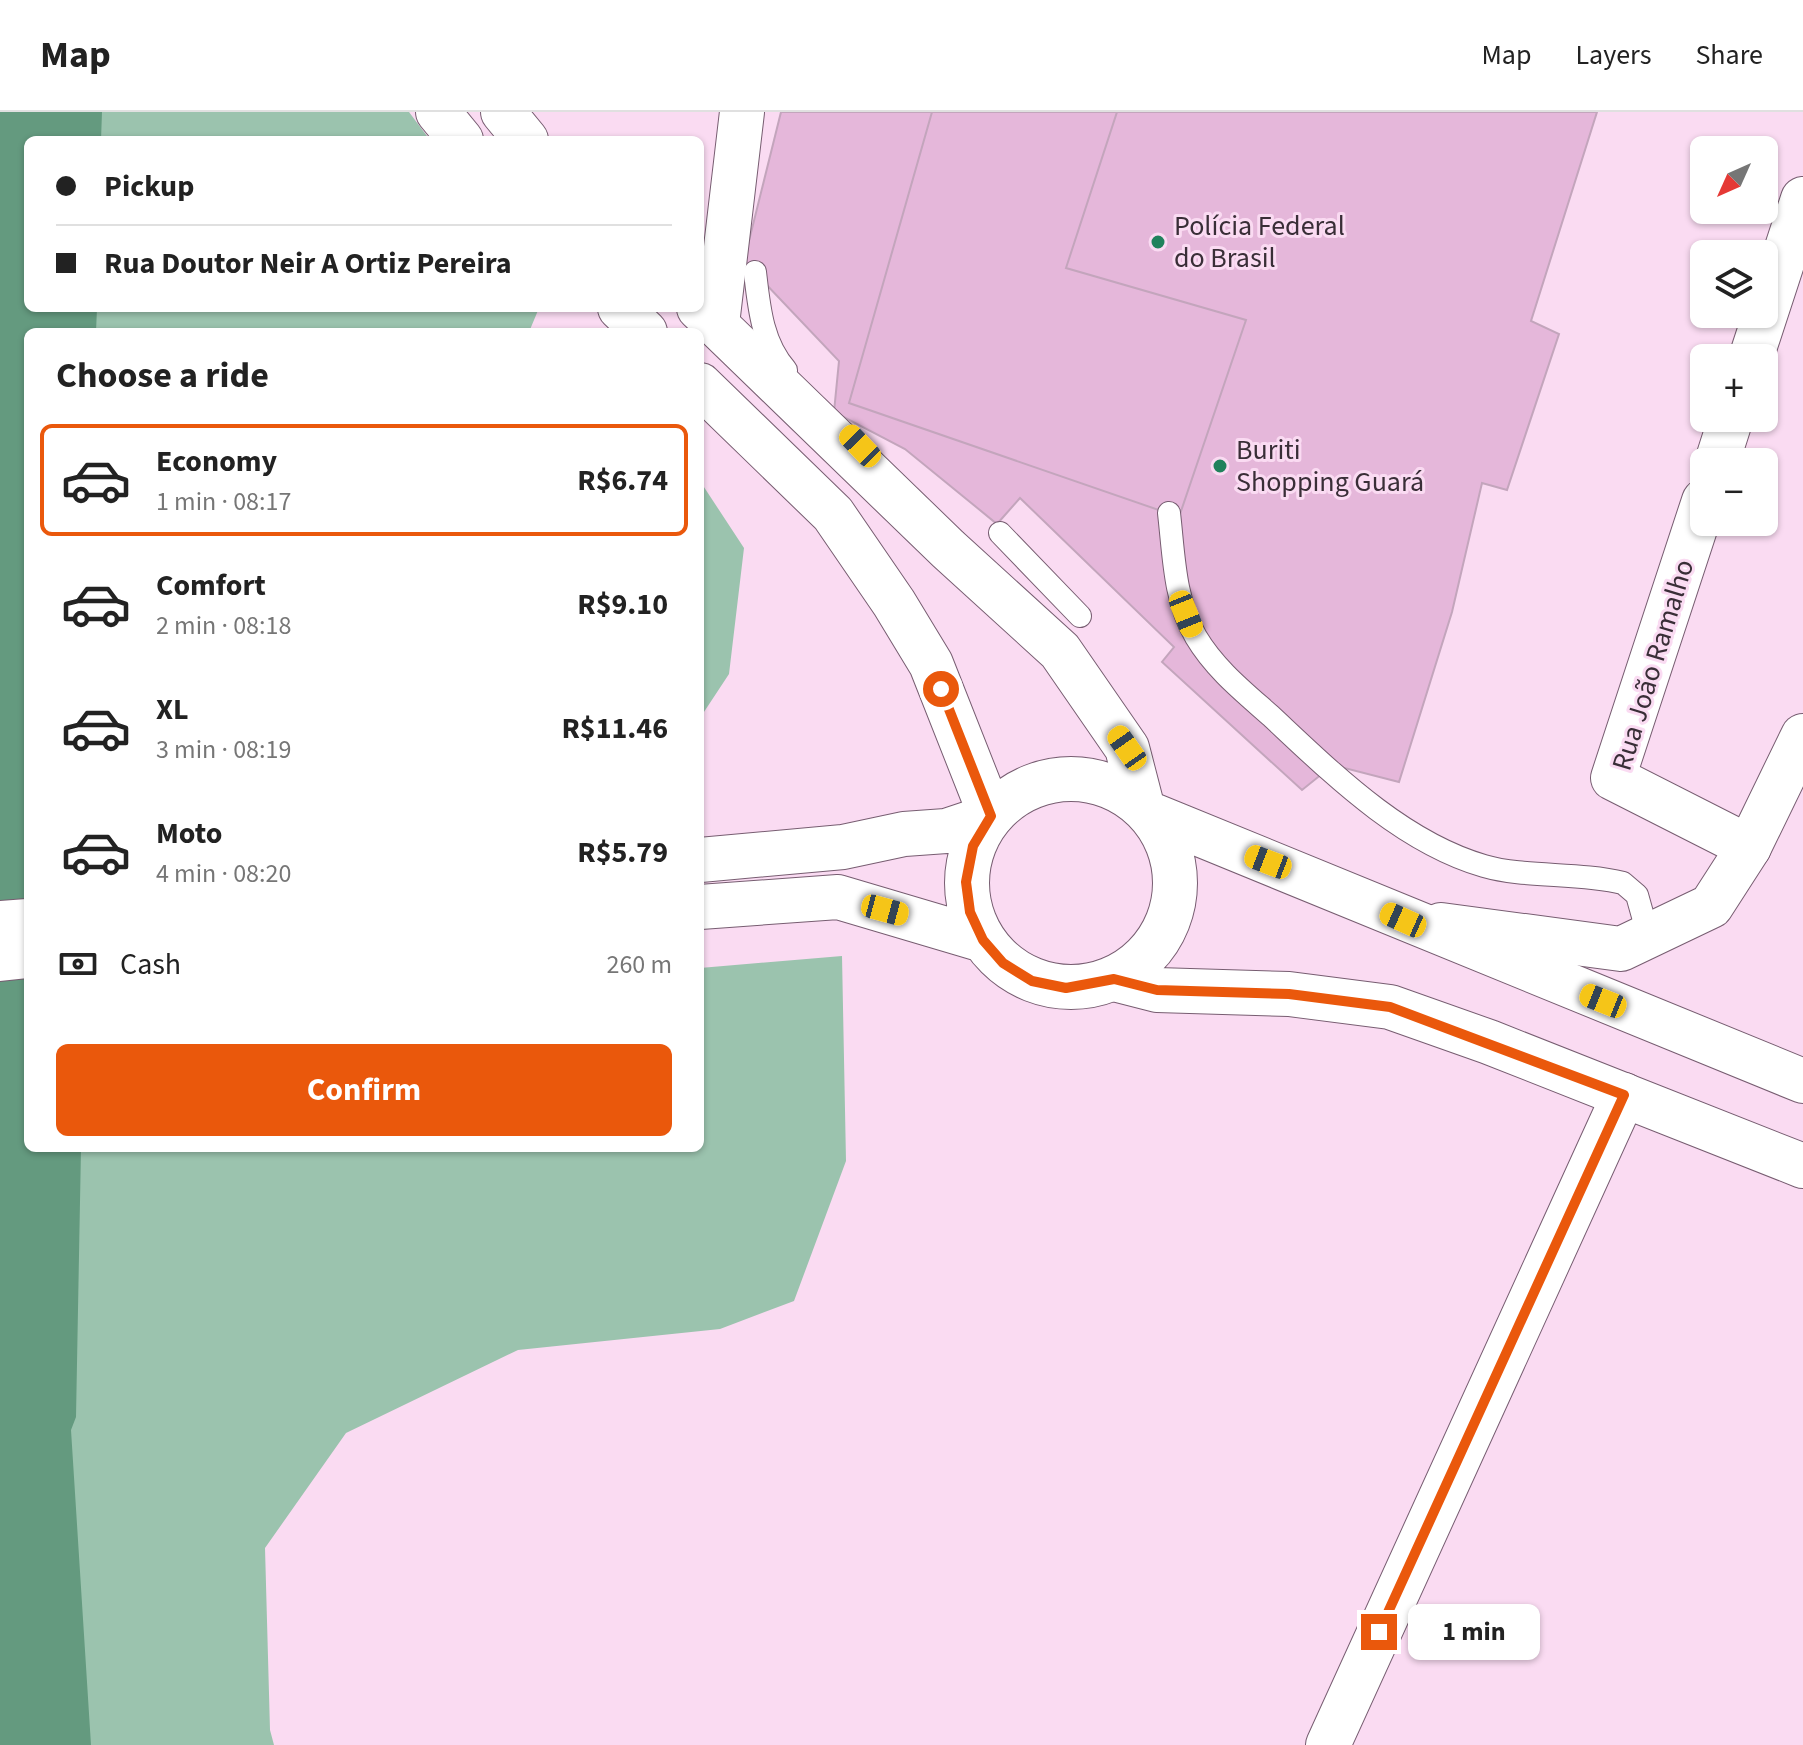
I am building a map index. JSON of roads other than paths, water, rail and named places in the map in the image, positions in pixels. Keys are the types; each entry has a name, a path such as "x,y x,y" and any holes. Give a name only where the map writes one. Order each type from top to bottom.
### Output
{"street":[{"path":"438,112 458,136"},
{"path":"503,112 523,136"},
{"path":"742,112 708,316 894,497 1060,651 1127,748 1149,811 1173,861 1176,893 1168,923 1152,951 1114,979"},
{"path":"1756,344 1803,199"},
{"path":"624,312 641,328"},
{"path":"704,389 833,514 894,603 931,664 991,816"},
{"name":"Rua João Ramalho","path":"1693,536 1613,778 1749,847"},
{"path":"1403,920 1621,949 1649,938 1711,906 1749,847 1803,736"},
{"path":"1799,1163 1390,1007 1289,994 1157,990 1114,979 1066,988 1032,981 1003,963 983,940 970,912 966,882 973,846 991,816 1019,792 1050,780 1083,780 1115,788 1149,811 1403,920 1803,1081"},
{"path":"704,860 843,847 904,834 946,831 991,816"},
{"path":"704,907 838,897 983,940"},
{"path":"0,923 24,921"},
{"path":"0,959 24,956"},
{"path":"1328,1745 1624,1095"}],"lane":[{"path":"755,272 762,326 774,357 871,457 892,483 894,497"},
{"path":"1169,513 1178,594 1195,635 1214,664 1286,730 1376,806 1429,842 1485,866 1623,883 1637,895 1649,938"},
{"path":"1000,533 1080,616"}],"place":[{"name":"Polícia Federal do Brasil","path":"1158,242"},
{"name":"Buriti Shopping Guará","path":"1220,466"}]}
